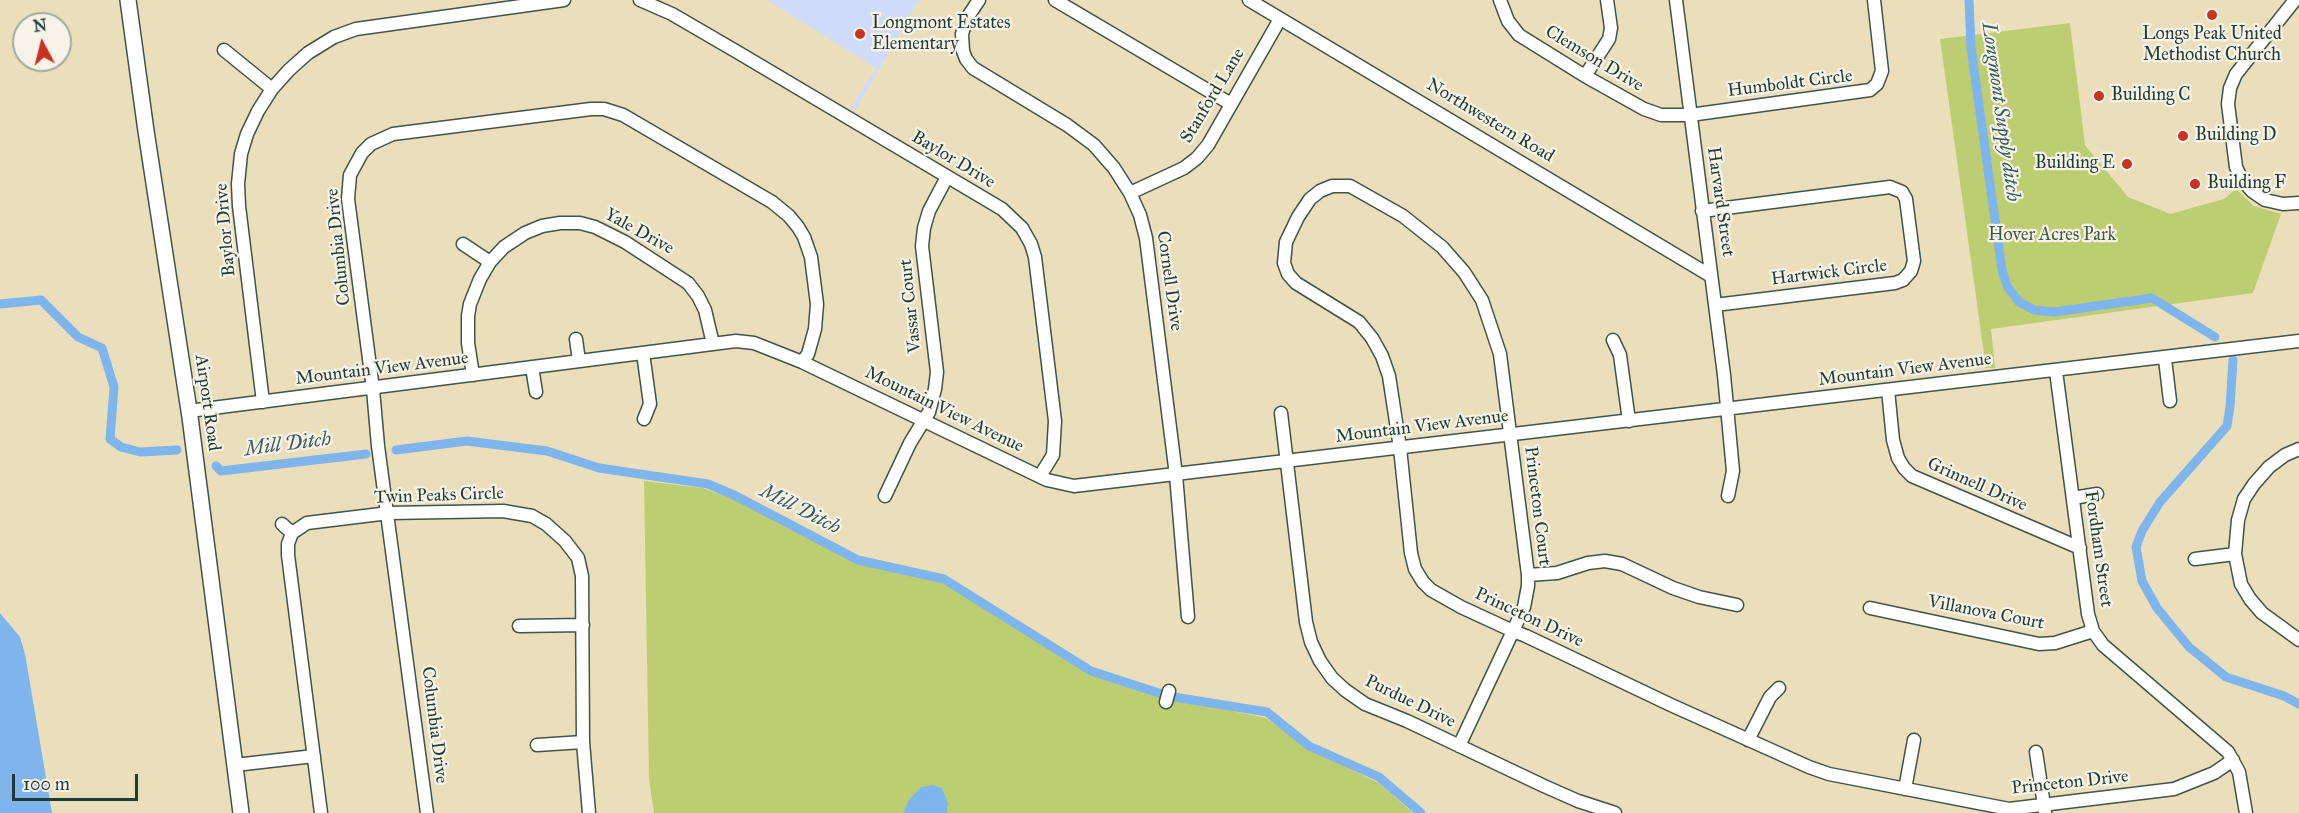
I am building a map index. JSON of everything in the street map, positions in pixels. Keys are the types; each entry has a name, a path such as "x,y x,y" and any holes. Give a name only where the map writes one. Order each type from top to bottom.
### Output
{"main road":[{"name":"Airport Road","path":"128,0 138,81 189,411 241,813"}],"street":[{"name":"Baylor Drive","path":"263,402 238,184 241,154 247,134 272,89 309,53 334,38 356,29 504,4 564,0"},
{"name":"Baylor Drive","path":"640,0 672,14 740,52 1009,214 1022,228 1035,257 1055,421 1053,455 1040,476"},
{"name":"Cornell Drive","path":"979,0 967,18 963,34 963,51 966,59 973,68 1067,125 1094,145 1114,168 1130,193 1140,215 1146,238 1176,475 1188,617"},
{"path":"1055,0 1231,104"},
{"name":"Northwestern Road","path":"1249,0 1711,276"},
{"name":"Clemson Drive","path":"1500,0 1508,21 1519,35 1585,76 1644,110 1661,115 1690,115"},
{"path":"1585,76 1609,39 1611,28 1607,0"},
{"name":"Harvard Street","path":"1676,0 1727,409 1733,471 1728,496"},
{"name":"Humboldt Circle","path":"1690,115 1870,90 1877,84 1882,71 1874,0"},
{"path":"2295,0 2236,74 2230,88 2228,105 2236,167 2242,180 2252,192 2265,200 2283,204 2299,203"},
{"name":"Stanford Lane","path":"1130,193 1184,168 1197,158 1208,145 1280,19"},
{"path":"224,50 272,89"},
{"name":"Columbia Drive","path":"427,813 348,199 350,175 362,153 371,144 393,134 591,109 604,109 623,115 772,202 789,216 808,245 817,304 815,329 808,354 802,362"},
{"name":"Vassar Court","path":"885,496 910,443 929,411 935,389 937,372 922,246 929,211 947,177"},
{"name":"Princeton Court","path":"1400,448 1389,376 1372,338 1359,322 1296,283 1288,274 1284,263 1286,242 1298,217 1310,199 1320,191 1332,186 1350,186 1403,216 1442,247 1464,272 1482,300 1492,323 1500,354 1528,575 1524,607 1459,746"},
{"name":"Hartwick Circle","path":"1702,211 1890,187 1902,192 1906,199 1914,261 1911,271 1903,280 1895,283 1715,305"},
{"name":"Yale Drive","path":"473,375 468,343 468,316 480,279 490,262 504,247 525,233 542,226 561,223 595,226 626,242 688,283 705,310 713,344"},
{"path":"464,243 490,262"},
{"path":"576,339 579,361"},
{"path":"1613,340 1620,355 1629,421"},
{"name":"Mountain View Avenue","path":"189,411 736,341 754,343 802,362 1055,483 1074,486 2165,359 2299,341"},
{"path":"643,353 650,404 644,419"},
{"path":"2165,359 2170,401"},
{"path":"532,367 536,392"},
{"name":"Fordham Street","path":"2056,371 2088,614 2093,631 2103,645 2228,752 2239,772 2246,813"},
{"name":"Grinnell Drive","path":"1888,390 1893,440 1898,458 1912,476 2080,548"},
{"name":"Purdue Drive","path":"1281,413 1306,622 1311,642 1320,661 1338,684 1365,704 1578,801 1615,813"},
{"name":"Princeton Drive","path":"1400,448 1411,553 1415,568 1431,590 1461,607 1748,740 1829,774 2009,809 2045,809 2174,789 2214,773 2233,760"},
{"path":"2299,449 2285,455 2269,467 2244,500 2238,520 2235,554 2241,584 2250,599 2262,613 2299,640"},
{"path":"2073,498 2097,494"},
{"name":"Twin Peaks Circle","path":"321,813 288,555 287,528 307,523 389,513 509,511 532,516 546,524 565,541 578,558 582,576 583,742 589,813"},
{"path":"2195,559 2235,554"},
{"path":"1528,575 1557,573 1588,562 1605,561 1622,564 1673,588 1699,597 1737,605"},
{"name":"Villanova Court","path":"1870,608 2039,644 2055,644 2093,631"},
{"path":"519,626 583,625"},
{"path":"1748,740 1770,697 1779,688"},
{"path":"1905,789 1914,740"},
{"path":"537,745 583,742"},
{"path":"2036,752 2045,809"},
{"path":"235,765 314,756"}],"shaded area":[{"name":"Longmont Estates Elementary","path":"767,0 919,0 855,111 851,108 876,68"}],"green space":[{"name":"Hover Acres Park","path":"2070,23 2085,145 2128,197 2170,214 2224,199 2236,189 2254,206 2281,214 2253,293 1991,329 1995,368 1986,368 1940,39"},
{"path":"644,481 703,488 740,502 855,563 943,582 1087,673 1155,695 1266,718 1311,750 1379,783 1413,813 654,813 649,779"}],"water":[{"path":"0,613 20,637 25,654 52,813 0,813"},
{"path":"933,785 942,788 948,803 947,813 903,813 909,800 921,787"}],"waterway":[{"name":"Longmont Supply ditch","path":"1969,0 1971,48 2002,270 2007,286 2019,302 2034,310 2054,312 2152,298 2215,337"},
{"name":"Mill Ditch","path":"0,304 41,300 78,337 102,348 114,387 110,439 121,447 140,452 176,450"},
{"name":"Longmont Supply ditch","path":"2233,360 2227,426 2160,502 2142,531 2136,547 2142,581 2157,608 2189,647 2226,677 2284,696 2299,704"},
{"name":"Mill Ditch","path":"396,450 467,441 547,451 599,468 708,484 736,496 858,560 944,579 1091,671 1162,694"},
{"name":"Mill Ditch","path":"216,466 221,471 366,454"},
{"name":"Mill Ditch","path":"1174,697 1267,712 1309,746 1379,777 1421,813"}],"place":[{"name":"Longs Peak United Methodist Church","path":"2212,15"},
{"name":"Longmont Estates Elementary","path":"860,34"},
{"name":"Building C","path":"2099,96"},
{"name":"Building D","path":"2183,136"},
{"name":"Building E","path":"2127,164"},
{"name":"Building F","path":"2195,184"}]}
